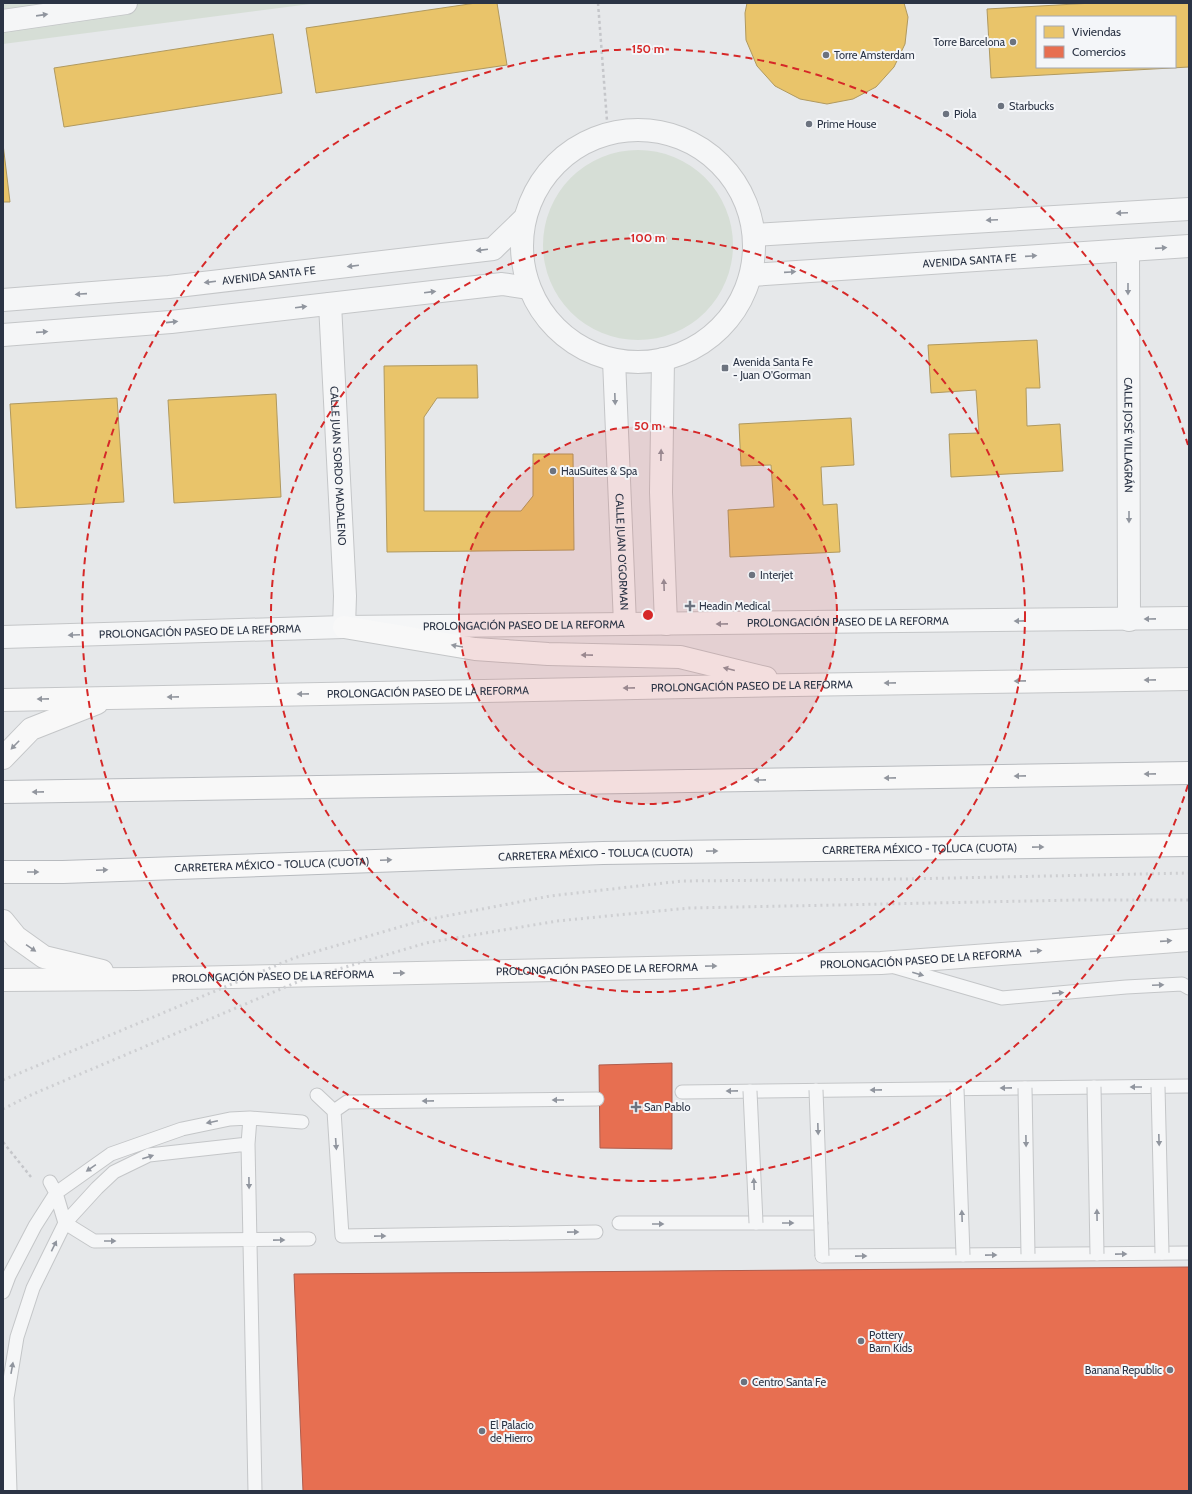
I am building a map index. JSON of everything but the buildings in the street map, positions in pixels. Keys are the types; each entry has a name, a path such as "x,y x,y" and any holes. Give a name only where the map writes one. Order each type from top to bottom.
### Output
{"main road":[{"path":"344,627 475,649 548,654 680,657 794,685"},
{"name":"PROLONGACIÓN PASEO DE LA REFORMA","path":"3,700 1189,679"},
{"path":"3,758 31,729 112,698"},
{"path":"3,792 1189,773"},
{"name":"CARRETERA MÉXICO - TOLUCA (CUOTA)","path":"3,872 64,872 603,853 1189,845"},
{"path":"3,921 16,937 44,957 136,979"},
{"name":"PROLONGACIÓN PASEO DE LA REFORMA","path":"3,980 136,979 881,963 1189,940"}],"street":[{"path":"3,20 126,3"},
{"path":"626,129 663,131 697,145 725,168 745,199 754,234 751,274 739,304 719,330 693,348 663,360 639,362 614,360 578,346 548,321 528,288 521,254 523,220 537,186 560,158 591,138 608,134 626,129"},
{"path":"754,234 1189,209"},
{"name":"AVENIDA SANTA FE","path":"3,300 169,287 493,249 523,220"},
{"name":"AVENIDA SANTA FE","path":"751,274 1189,246"},
{"name":"CALLE JOSÉ VILLAGRÁN","path":"1128,250 1129,620"},
{"path":"3,335 171,322 502,284 528,288"},
{"name":"CALLE JUAN SORDO MADALENO","path":"330,304 345,596 344,627"},
{"name":"CALLE JUAN O'GORMAN","path":"614,360 625,624"},
{"path":"663,360 661,492 666,624"},
{"name":"PROLONGACIÓN PASEO DE LA REFORMA","path":"3,637 344,627 1129,620 1189,618"}],"lane":[{"path":"881,963 1002,998 1126,987 1182,984 1189,988"},
{"path":"682,1092 1189,1086"},
{"path":"1094,1087 1097,1254"},
{"path":"1158,1087 1162,1253"},
{"path":"1025,1088 1028,1254"},
{"path":"958,1089 963,1255"},
{"path":"816,1090 822,1256 1189,1253"},
{"path":"750,1091 756,1223"},
{"path":"317,1095 334,1111 342,1236 596,1232"},
{"path":"334,1111 347,1102 596,1099"},
{"path":"3,1292 9,1276 53,1187 110,1154 182,1129 230,1119 250,1118 302,1122"},
{"path":"250,1118 248,1144 255,1491"},
{"path":"10,1491 7,1398 17,1337 33,1288 65,1223 114,1172 149,1155 248,1144"},
{"path":"53,1187 65,1223 94,1242 309,1239"},
{"path":"619,1224 821,1223"}],"path":[{"path":"598,3 608,134"}],"shaded area":[{"path":"3,3 318,3 3,44"},
{"path":"638,150 656,152 674,157 691,166 705,178 717,192 726,209 731,227 733,245 731,263 726,281 717,298 705,312 691,324 674,333 656,338 638,340 620,338 602,333 585,324 571,312 559,298 550,281 545,263 543,245 545,227 550,209 559,192 571,178 585,166 602,157 620,152"}],"railway":[{"path":"3,1080 294,958 420,921 550,896 682,881 904,879 1189,873"},
{"path":"3,1109 33,1094 302,980 426,943 557,921 689,908 1078,900 1189,900"}],"place":[{"name":"Torre Barcelona","path":"1013,42"},
{"name":"Torre Amsterdam","path":"826,55"},
{"name":"Starbucks","path":"1001,106"},
{"name":"Piola","path":"946,114"},
{"name":"Prime House","path":"809,124"},
{"name":"Avenida Santa Fe - Juan O'Gorman","path":"725,368"},
{"name":"HauSuites & Spa","path":"553,471"},
{"name":"Interjet","path":"752,575"},
{"name":"Headin Medical","path":"690,606"},
{"name":"San Pablo","path":"636,1107"},
{"name":"Pottery Barn Kids","path":"861,1341"},
{"name":"Banana Republic","path":"1170,1370"},
{"name":"Centro Santa Fe","path":"744,1382"},
{"name":"El Palacio de Hierro","path":"482,1431"}]}
